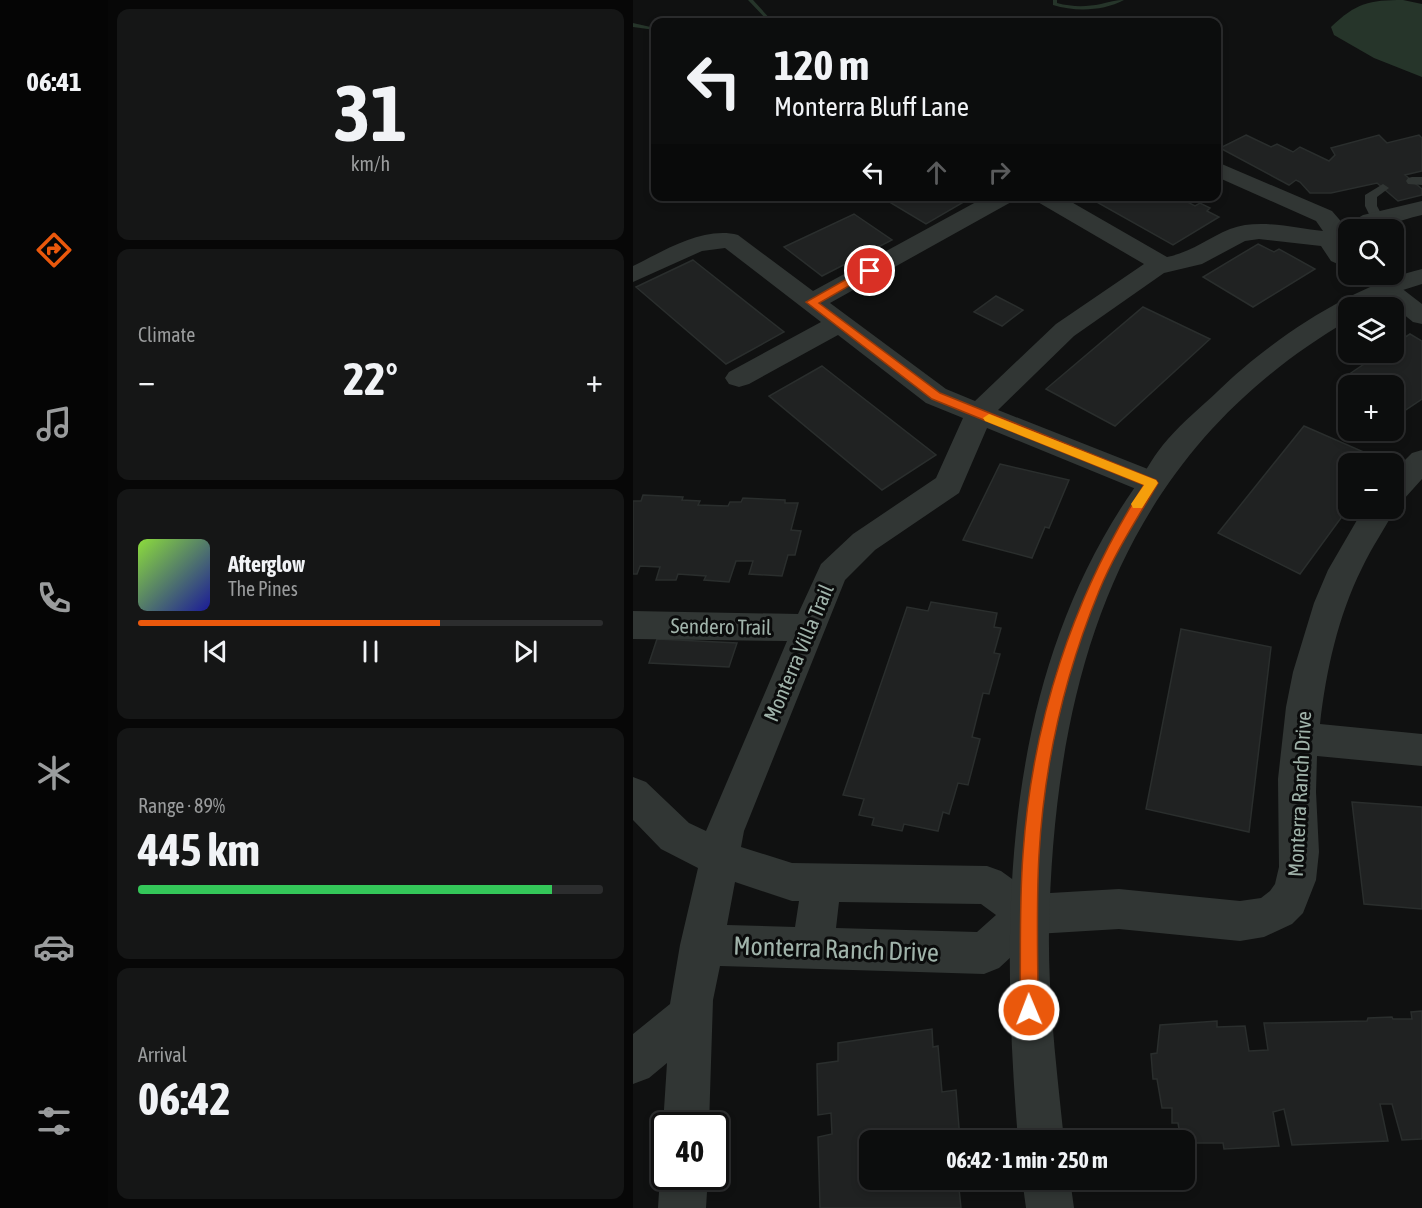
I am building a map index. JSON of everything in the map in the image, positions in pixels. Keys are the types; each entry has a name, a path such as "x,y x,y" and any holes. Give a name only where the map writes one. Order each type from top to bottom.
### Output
{"street":[{"path":"1221,171 1324,216 1338,230"},
{"path":"812,302 996,201"},
{"path":"1053,201 1163,265"},
{"name":"Monterra Villa Trail","path":"1378,219 1422,208"},
{"name":"Monterra Villa Trail","path":"687,1112 691,1015 719,858 729,821 832,573 864,542 948,485 979,414 1011,379 1065,330 1133,281 1163,265 1193,259 1228,239 1245,233 1338,237"},
{"path":"633,275 696,245 730,240 936,396 1152,483"},
{"path":"1338,242 1333,245 1338,253"},
{"path":"1370,297 1392,285"},
{"path":"1400,285 1422,316"},
{"path":"1040,1130 1029,1010 1028,914 1031,855 1038,789 1049,728 1063,672 1080,621 1120,533 1152,483 1196,428 1253,373 1300,338 1338,315"},
{"path":"739,378 839,323"},
{"path":"1404,479 1422,460"},
{"name":"Monterra Ranch Drive","path":"702,945 984,953 1028,914 1119,909 1240,921 1257,920 1277,911 1292,895 1298,875 1297,781 1308,680 1330,604 1350,558 1374,519"},
{"name":"Sendero Trail","path":"633,625 809,628"},
{"path":"1300,738 1422,750"},
{"path":"633,794 675,836 719,858 792,882 987,885 1028,914"},
{"path":"812,948 822,882"},
{"path":"633,1062 691,1015"},
{"path":"682,1208 683,1190"},
{"path":"1048,1190 1050,1208"}],"lane":[{"path":"1378,219 1371,206 1371,195 1383,188"}],"shaded area":[{"path":"1403,0 1422,4 1422,77 1374,58 1334,35 1331,27 1364,4"}],"building":[{"path":"1246,135 1271,147 1277,144 1293,152 1300,147 1329,161 1335,155 1331,148 1379,135 1387,143 1419,135 1422,138 1422,171 1405,175 1422,189 1422,195 1398,201 1377,183 1331,193 1310,193 1300,182 1296,180 1289,185 1221,148"},
{"path":"888,201 965,201 926,224"},
{"path":"1095,201 1186,201 1195,206 1200,203 1210,208 1207,211 1219,217 1173,245"},
{"path":"854,214 892,240 822,276 784,247"},
{"path":"1258,244 1274,252 1279,249 1315,269 1253,307 1203,277"},
{"path":"693,260 784,332 726,364 636,287"},
{"path":"996,296 1023,310 1002,326 974,312"},
{"path":"1143,307 1210,339 1115,426 1046,389"},
{"path":"1410,334 1422,341 1422,399 1404,411 1404,375 1348,375 1366,363 1404,363 1404,338"},
{"path":"822,366 936,455 882,490 769,396"},
{"path":"1304,426 1366,453 1338,453 1338,519 1340,519 1300,574 1218,533"},
{"path":"1000,464 1069,480 1049,528 1045,527 1032,558 963,540"},
{"path":"643,495 683,497 682,500 700,501 698,505 728,506 730,502 741,502 743,498 785,500 785,503 798,503 791,530 801,531 795,555 788,555 782,576 749,574 753,561 736,561 729,582 704,580 706,576 678,574 676,580 656,580 660,567 640,566 637,574 633,574 633,501 641,501"},
{"path":"931,602 997,613 994,627 1001,628 994,653 1000,654 989,694 983,693 972,737 980,739 968,785 958,783 949,814 943,812 938,831 904,824 902,831 872,825 874,818 859,815 864,799 843,795 907,607 928,611"},
{"path":"1181,629 1271,647 1249,832 1146,809"},
{"path":"657,639 737,643 729,667 649,663"},
{"path":"1352,802 1422,807 1422,909 1364,904"},
{"path":"1422,1011 1422,1139 1402,1140 1392,1104 1380,1104 1388,1141 1292,1145 1284,1109 1273,1112 1279,1146 1224,1149 1223,1143 1195,1143 1195,1130 1179,1130 1178,1123 1172,1123 1172,1108 1162,1108 1157,1079 1153,1079 1151,1054 1157,1053 1160,1025 1217,1021 1217,1027 1245,1026 1249,1051 1268,1050 1264,1023 1367,1021 1368,1018 1392,1017 1393,1019 1412,1019 1411,1012"},
{"path":"932,1029 933,1047 938,1046 942,1092 956,1090 959,1130 859,1130 859,1190 959,1190 961,1208 820,1208 818,1137 832,1134 831,1113 818,1115 817,1064 838,1061 838,1043"}],"waterway":[{"path":"750,0 767,18"},
{"path":"1055,0 1055,4 1072,8 1097,6 1122,0"},
{"path":"633,25 651,28"}],"slow traffic":[{"path":"989,418 1152,483 1138,504"}],"route":[{"path":"870,271 812,302 936,396 1152,483 1120,533 1092,591 1063,672 1049,728 1038,789 1031,855 1028,914 1029,1010"}]}
